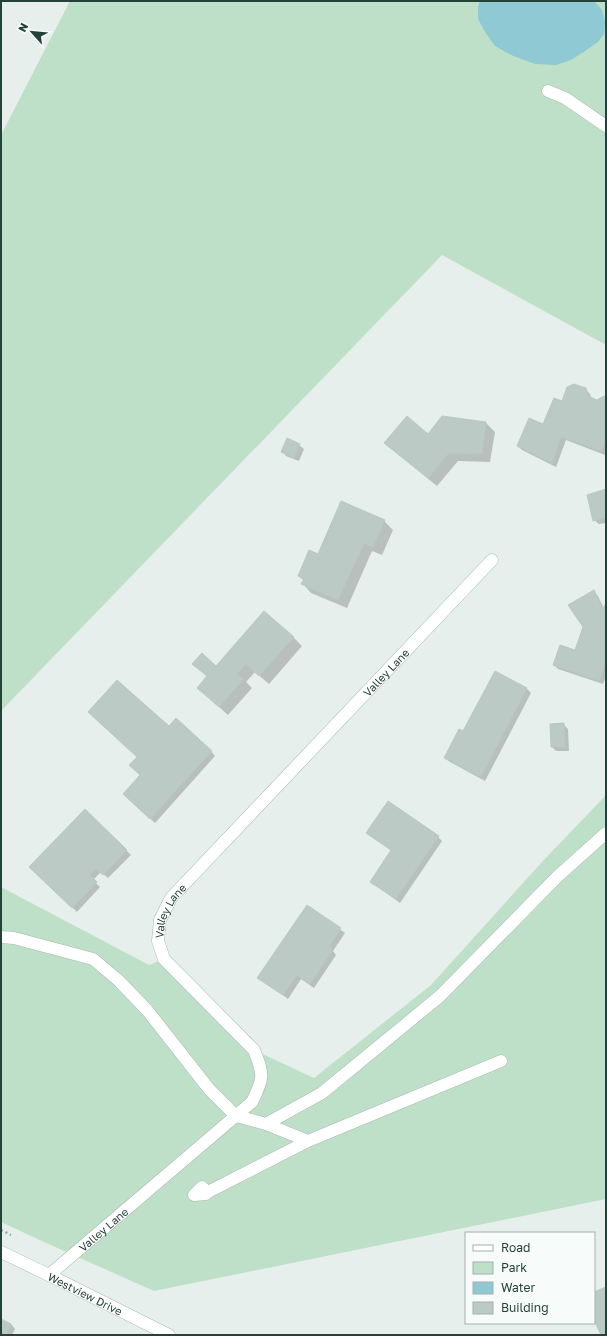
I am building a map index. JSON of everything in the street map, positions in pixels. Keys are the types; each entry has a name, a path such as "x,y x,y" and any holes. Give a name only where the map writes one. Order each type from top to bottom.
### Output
{"street":[{"path":"548,91 565,98 606,126"},
{"name":"Valley Lane","path":"49,1275 252,1102 261,1085 261,1068 254,1050 164,959 158,941 160,920 171,898 492,560"},
{"path":"266,1124 322,1093 440,996 558,876 606,834"},
{"path":"1,937 14,938 93,959 118,980 147,1010 209,1089 236,1116 266,1124 308,1141"},
{"path":"208,1192 308,1141 501,1061"},
{"name":"Westview Drive","path":"1,1252 49,1275 145,1330 168,1335"}],"green space":[{"path":"70,1 606,1 606,345 442,255 1,711 1,135"},
{"path":"606,795 606,1199 154,1291 1,1222 1,887 149,965 164,959 254,1050 314,1078 431,985 541,863"}],"water":[{"path":"480,1 594,1 602,10 605,22 604,34 598,42 571,60 556,65 535,64 511,55 495,46 478,19 478,7"}],"building":[{"path":"574,384 586,388 588,396 597,400 604,396 606,397 606,440 601,451 561,437 552,463 517,446 529,418 543,424 554,398 562,401 567,387"},
{"path":"407,416 428,434 442,416 486,422 482,454 449,453 428,478 384,443"},
{"path":"287,438 300,444 294,458 281,452"},
{"path":"606,489 606,517 593,521 587,495"},
{"path":"341,501 385,520 373,547 364,543 338,600 301,584 304,579 298,576 309,550 318,554"},
{"path":"594,590 603,609 606,602 606,660 599,681 553,665 560,645 575,650 583,627 568,605"},
{"path":"264,611 294,637 259,676 246,664 237,674 244,679 219,707 197,688 207,676 192,664 202,653 216,666"},
{"path":"495,671 527,688 481,777 444,758 459,729 463,731"},
{"path":"117,680 169,726 176,718 212,751 150,819 123,794 140,775 129,765 137,757 88,712"},
{"path":"564,723 565,747 551,747 550,724"},
{"path":"388,801 439,836 396,899 370,882 391,850 366,833"},
{"path":"85,809 127,850 103,875 96,869 90,875 97,882 72,908 29,867"},
{"path":"307,905 341,928 329,947 333,950 310,984 297,975 283,995 257,978"},
{"path":"606,1287 606,1335 601,1335 595,1322 595,1292"},
{"path":"1,1319 11,1324 6,1335 1,1335"}]}
